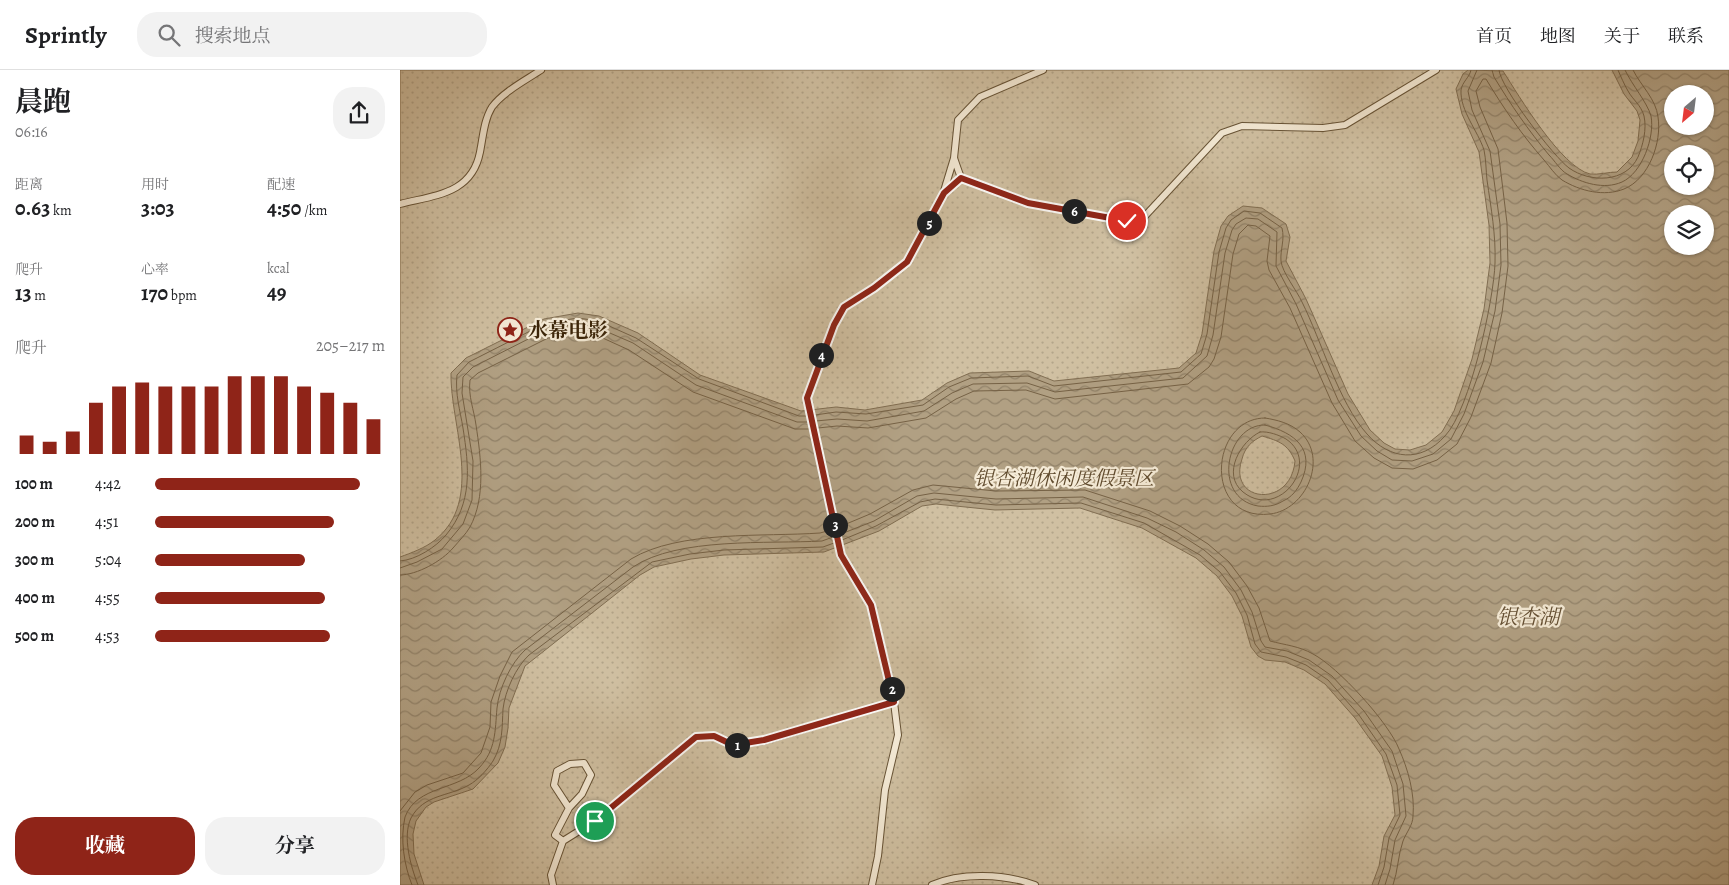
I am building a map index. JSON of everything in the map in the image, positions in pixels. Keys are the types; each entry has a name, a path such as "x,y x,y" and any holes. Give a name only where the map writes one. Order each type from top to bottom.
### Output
{"lane":[{"path":"400,204 453,191 471,176 479,158 485,124 493,106 517,86 541,70"},
{"path":"872,885 878,856 885,790 898,735 894,702 871,605 841,555 807,398 834,325 844,307 874,288 907,262 944,193 954,158 958,120 980,97 1044,70"},
{"path":"961,178 1028,203 1127,221 1144,217 1222,133 1242,126 1323,128 1345,125 1436,70"},
{"path":"954,158 961,178"},
{"path":"944,193 961,178"},
{"path":"553,885 551,875 563,841 595,821 696,737 714,736 733,745 764,740 894,702"},
{"path":"563,841 555,835 569,808 582,794 590,775 584,763 570,764 557,771 554,785 569,808"},
{"path":"932,885 976,876 1023,881 1035,885"}],"green space":[{"name":"银杏湖休闲度假景区","path":"400,70 1729,70 1729,885 400,885"}],"water":[{"name":"银杏湖","path":"1468,70 1503,71 1530,113 1554,145 1579,169 1593,174 1617,172 1632,157 1638,141 1640,120 1637,111 1624,94 1612,70 1729,70 1729,885 1372,885 1379,866 1384,836 1395,815 1392,787 1382,756 1355,718 1325,684 1304,670 1285,662 1265,660 1258,656 1251,647 1242,616 1232,596 1217,576 1196,558 1142,528 1080,508 995,510 936,504 922,506 879,531 824,552 724,555 691,559 654,567 640,575 525,666 509,708 505,747 498,763 473,789 434,802 426,807 416,821 413,834 414,854 424,885 400,885 400,557 422,548 435,540 450,523 458,504 462,483 461,461 451,373 466,358 544,319 578,313 599,316 638,333 700,375 801,411 836,407 865,410 922,400 947,383 970,373 1029,371 1054,381 1179,368 1196,353 1202,334 1214,251 1221,226 1228,216 1243,206 1262,208 1286,224 1290,237 1286,261 1306,299 1348,394 1370,430 1384,443 1395,449 1410,450 1426,445 1442,432 1454,411 1472,359 1484,309 1490,263 1489,225 1479,152 1462,114 1456,89 1463,74","holes":["1262,436 1286,447 1295,461 1291,477 1283,487 1273,493 1261,494 1251,492 1243,485 1240,474 1245,451 1252,442"]}],"place":[{"name":"水幕电影","path":"510,330"}],"route":[{"path":"595,821 696,737 714,736 733,745 764,740 894,702 871,605 841,555 807,398 817,365 844,307 874,288 907,262 944,193 961,178 1028,203 1127,221"}]}
